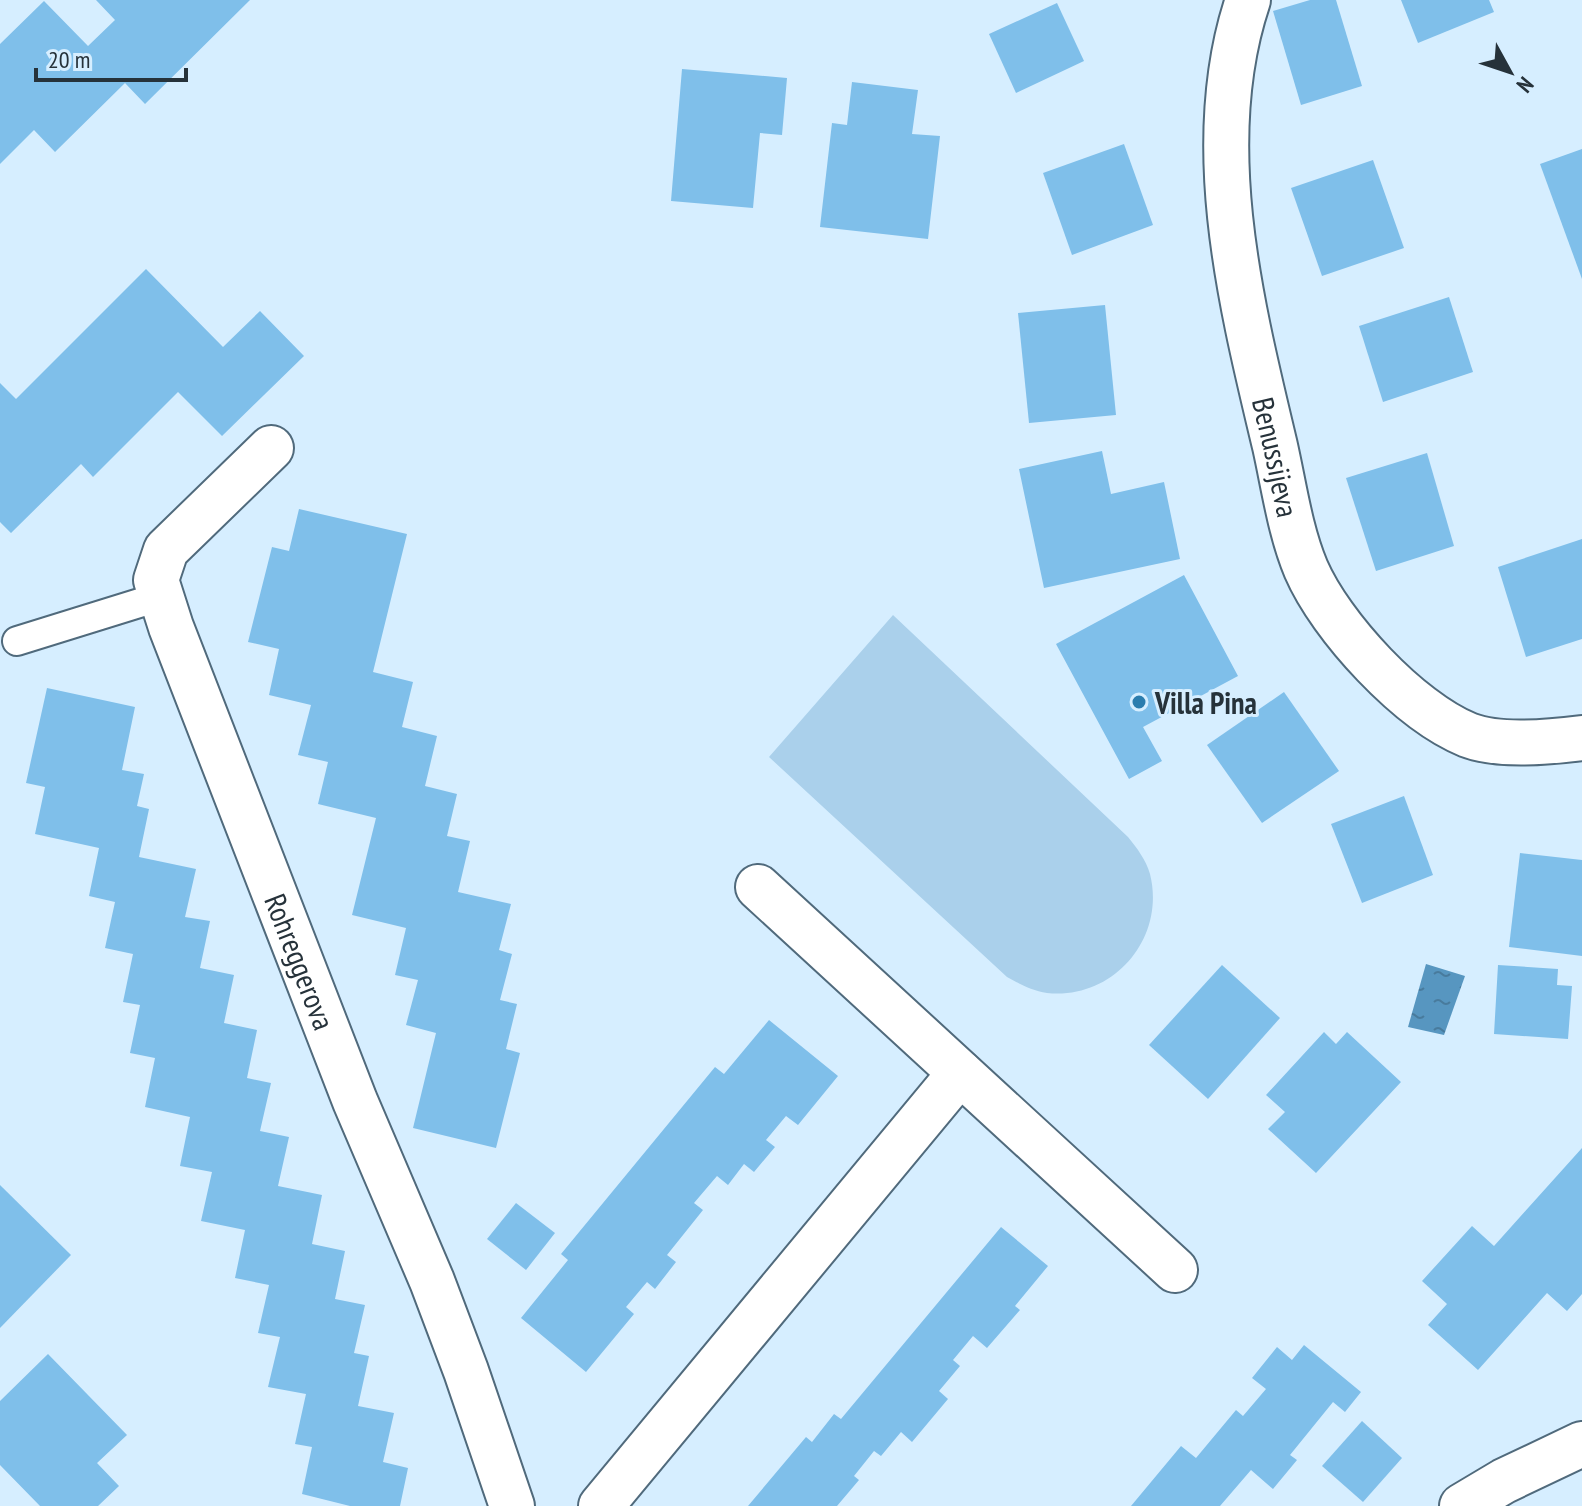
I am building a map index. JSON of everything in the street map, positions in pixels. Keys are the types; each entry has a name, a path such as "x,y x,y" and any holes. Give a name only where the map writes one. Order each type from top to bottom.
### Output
{"street":[{"name":"Benussijeva","path":"1248,0 1233,64 1226,115 1226,168 1239,274 1259,381 1306,569 1344,629 1375,665 1406,694 1444,722 1469,735 1492,741 1582,738"},
{"name":"Rohreggerova","path":"271,448 166,550 156,580 171,627 355,1101 437,1296 512,1506"},
{"path":"758,887 1175,1270"},
{"path":"601,1506 960,1073"},
{"path":"1462,1506 1504,1481 1582,1444"}],"lane":[{"path":"17,641 162,596"}],"shaded area":[{"path":"893,615 1128,837 1141,854 1150,874 1153,898 1150,921 1142,942 1130,960 1094,986 1071,993 1047,993 1007,977 769,757"}],"water":[{"path":"1426,964 1465,976 1444,1035 1408,1027"}],"building":[{"path":"96,0 250,0 145,104 125,83 55,152 34,130 0,164 0,44 44,1 88,46 115,20"},
{"path":"1310,0 1336,0 1362,86 1301,105 1273,11"},
{"path":"1401,0 1489,0 1494,12 1418,43"},
{"path":"1057,3 1084,61 1016,93 989,34"},
{"path":"682,69 787,78 782,135 760,133 753,208 671,201"},
{"path":"852,82 918,90 912,134 940,136 928,239 820,227 832,123 847,125"},
{"path":"1124,144 1153,225 1072,255 1043,173"},
{"path":"1582,149 1582,279 1540,164"},
{"path":"1373,160 1404,248 1322,276 1291,188"},
{"path":"146,269 223,347 260,311 304,356 222,436 178,392 93,477 81,464 11,533 0,522 0,383 16,399"},
{"path":"1449,297 1473,372 1383,402 1359,326"},
{"path":"1105,305 1116,415 1029,423 1018,313"},
{"path":"1102,451 1111,494 1164,482 1180,559 1044,588 1019,469"},
{"path":"1427,453 1454,546 1376,571 1346,478"},
{"path":"299,509 407,534 373,672 413,682 402,727 437,736 425,786 457,794 447,836 470,841 458,892 511,904 499,950 512,954 500,1000 517,1004 506,1049 520,1053 496,1148 413,1128 436,1033 406,1025 418,980 395,975 406,928 352,915 376,818 318,804 328,762 298,755 311,705 269,695 279,649 248,642 272,547 289,551"},
{"path":"1582,539 1582,639 1526,657 1498,567"},
{"name":"Villa Pina","path":"1184,575 1238,676 1143,727 1162,761 1129,779 1056,644"},
{"path":"47,688 135,707 122,770 144,774 137,806 149,809 139,857 196,869 185,917 210,921 200,968 234,975 224,1023 257,1030 247,1078 271,1083 260,1131 289,1137 278,1186 322,1195 312,1244 345,1251 335,1299 365,1305 354,1353 369,1356 358,1406 394,1413 383,1462 408,1468 400,1506 350,1506 302,1494 312,1447 295,1444 306,1394 268,1387 280,1337 258,1333 269,1285 235,1278 245,1230 201,1221 212,1172 180,1166 190,1117 145,1107 155,1058 130,1053 140,1005 123,1002 133,954 105,948 115,902 89,896 99,848 35,834 45,787 26,783"},
{"path":"1284,692 1339,771 1262,823 1207,745"},
{"path":"1404,796 1433,875 1362,903 1331,824"},
{"path":"1520,853 1582,860 1582,956 1509,947"},
{"path":"1222,965 1280,1018 1208,1099 1149,1045"},
{"path":"1498,965 1558,969 1557,985 1572,986 1568,1039 1494,1034"},
{"path":"769,1020 838,1076 798,1125 786,1116 766,1140 775,1147 754,1172 744,1164 728,1185 717,1176 694,1203 703,1210 667,1255 676,1262 655,1289 647,1282 626,1307 634,1314 586,1372 521,1318 568,1260 561,1254 715,1067 724,1074"},
{"path":"1324,1032 1336,1044 1347,1032 1401,1082 1316,1173 1268,1129 1285,1112 1266,1095"},
{"path":"1582,1148 1582,1294 1567,1311 1547,1293 1478,1370 1428,1325 1447,1304 1422,1281 1472,1226 1494,1246"},
{"path":"0,1185 71,1255 0,1328"},
{"path":"516,1203 555,1233 526,1270 487,1239"},
{"path":"1001,1227 1048,1266 1015,1306 1020,1310 987,1348 973,1336 953,1360 960,1366 939,1391 948,1399 912,1442 901,1432 881,1456 874,1451 854,1476 859,1480 837,1506 748,1506 806,1437 812,1442 834,1414 841,1419"},
{"path":"1304,1345 1361,1392 1345,1412 1333,1402 1290,1455 1297,1460 1273,1489 1251,1470 1220,1506 1131,1506 1181,1446 1196,1458 1236,1410 1243,1416 1266,1389 1252,1378 1277,1347 1292,1360"},
{"path":"48,1354 127,1435 97,1463 119,1486 98,1506 40,1506 0,1465 0,1401"},
{"path":"1362,1421 1402,1458 1363,1502 1322,1466"}],"place":[{"name":"Villa Pina","path":"1139,702"}]}
